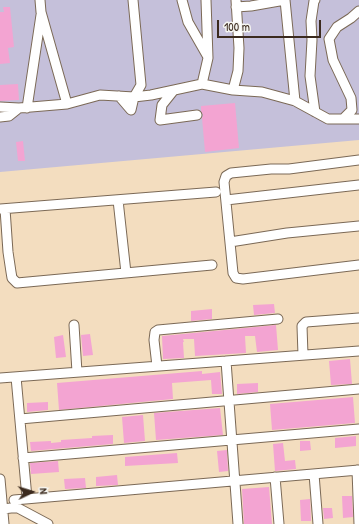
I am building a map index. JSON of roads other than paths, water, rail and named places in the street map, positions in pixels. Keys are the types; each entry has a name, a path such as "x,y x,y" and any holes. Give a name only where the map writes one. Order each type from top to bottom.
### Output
{"street":[{"path":"40,0 41,12 67,104"},
{"path":"133,0 141,85 134,97"},
{"path":"182,0 188,22 208,58"},
{"path":"202,84 208,58 206,0"},
{"path":"233,90 238,70 239,48 236,3 285,0 295,101"},
{"path":"315,0 311,20 312,40 310,76 315,112"},
{"path":"343,119 352,110 351,98 333,60 329,39 337,27 359,11"},
{"path":"0,117 9,116 23,108 41,12"},
{"path":"312,40 329,39"},
{"path":"0,107 23,108 67,104 100,95 134,97 151,95 202,84 233,90 262,92 295,101 328,120 359,119"},
{"path":"141,85 151,95"},
{"path":"174,90 162,105 160,120 197,115"},
{"path":"359,160 289,169 271,169 231,173 226,176 224,182 233,273 236,278 243,280 359,265"},
{"path":"226,200 359,185"},
{"path":"212,266 17,283 12,278 3,209 216,192"},
{"path":"118,200 126,273"},
{"path":"230,242 287,233 359,226"},
{"path":"303,355 302,326 306,322 359,318"},
{"path":"157,366 154,340 155,332 158,330 278,319"},
{"path":"74,325 77,372"},
{"path":"0,378 359,351"},
{"path":"226,361 238,524"},
{"path":"16,377 26,498"},
{"path":"20,419 359,389"},
{"path":"23,458 359,429"},
{"path":"14,500 358,470 359,524"},
{"path":"314,474 318,524"},
{"path":"275,477 279,524"},
{"path":"0,479 4,524"},
{"path":"3,509 18,508 48,524"}]}
